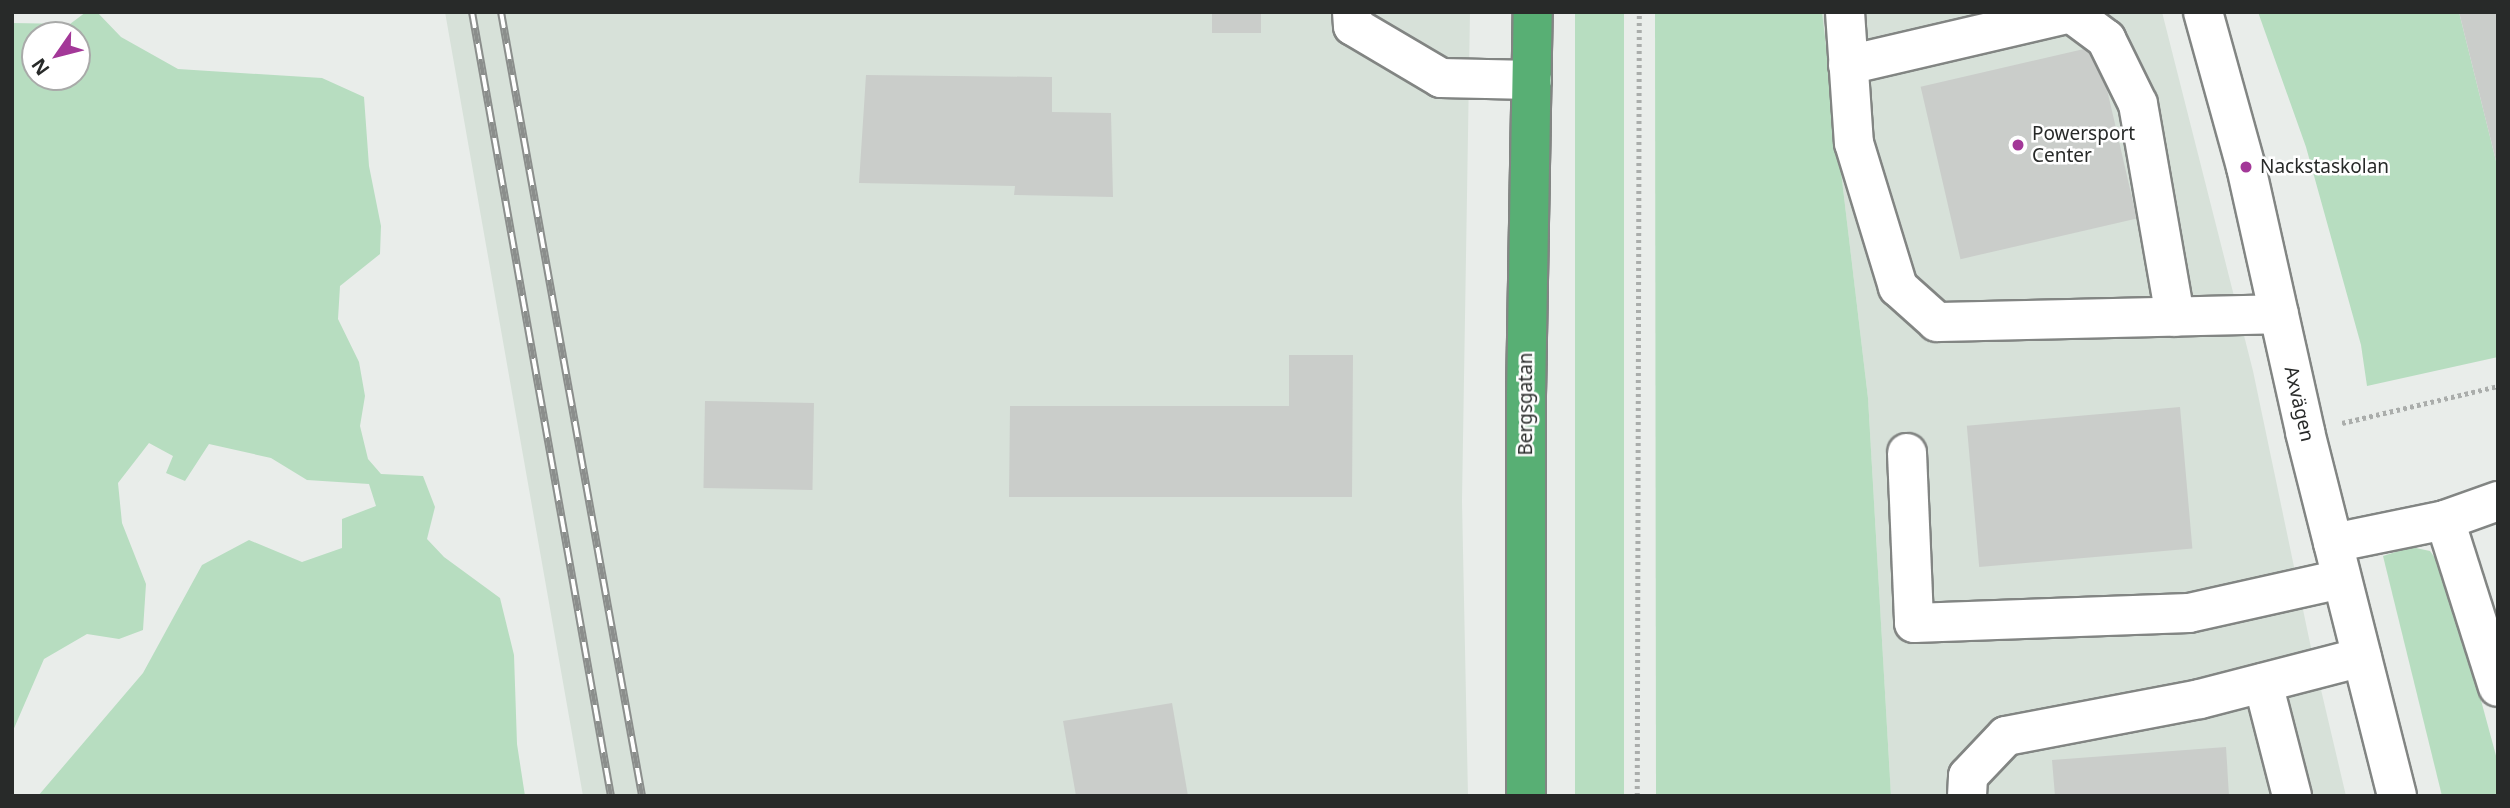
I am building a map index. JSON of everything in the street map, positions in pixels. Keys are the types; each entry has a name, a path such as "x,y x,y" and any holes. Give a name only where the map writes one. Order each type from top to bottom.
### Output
{"highway":[{"name":"Bergsgatan","path":"1526,796 1526,395 1533,12"}],"street":[{"path":"1352,12 1353,26 1441,78 1532,80"},
{"path":"1845,12 1854,142 1898,287 1937,322 2279,314"},
{"name":"Axvägen","path":"2203,12 2246,167 2305,432 2398,796"},
{"path":"1848,65 2071,13 2106,39 2138,104 2175,317"},
{"path":"1907,453 1914,623 2189,613 2341,579"},
{"path":"2333,542 2445,520 2498,502"},
{"path":"2445,520 2498,687"},
{"path":"1967,796 1968,776 2006,736 2200,699 2362,657"},
{"path":"2263,682 2292,796"}],"path":[{"path":"1637,796 1639,12"},
{"path":"2305,432 2498,386"}],"shaded area":[{"path":"445,12 1470,12 1462,501 1468,796 583,796"},
{"path":"1822,12 2162,12 2253,371 2310,643 2346,796 1891,796 1868,398"}],"green space":[{"path":"86,12 97,12 121,37 178,69 322,78 364,97 369,166 381,226 380,254 340,286 338,319 359,362 365,396 360,426 368,459 381,474 423,476 435,507 427,539 444,557 500,598 514,655 517,744 525,796 38,796 143,673 202,565 249,540 302,562 342,548 342,519 376,506 369,484 307,480 271,458 209,444 185,481 166,473 173,456 149,443 118,483 122,523 146,584 143,630 119,639 87,634 44,659 12,733 12,23 21,23 21,91 91,91 91,21 74,21"},
{"path":"1575,12 1624,12 1624,796 1575,796"},
{"path":"1655,12 1822,12 1868,398 1891,796 1656,796"},
{"path":"2258,12 2459,12 2498,169 2498,357 2367,386 2361,345 2306,147"},
{"path":"2411,547 2430,551 2447,575 2498,763 2498,796 2442,796 2383,556"}],"building":[{"path":"1212,12 1261,12 1261,33 1212,33"},
{"path":"2459,12 2498,12 2498,165 2497,165"},
{"path":"2097,46 2137,218 1960,259 1921,87"},
{"path":"866,75 1052,77 1052,112 1111,113 1113,197 1014,195 1015,186 859,183"},
{"path":"1289,355 1353,355 1352,497 1009,497 1010,406 1289,406"},
{"path":"705,401 814,403 812,490 703,488"},
{"path":"2180,407 2192,548 1979,567 1967,426"},
{"path":"1172,703 1188,796 1076,796 1063,721"},
{"path":"2226,747 2229,796 2055,796 2052,760"}],"railway":[{"path":"472,12 611,796"},
{"path":"501,12 642,796"}],"place":[{"name":"Powersport Center","path":"2018,145"},
{"name":"Nackstaskolan","path":"2246,167"}]}
